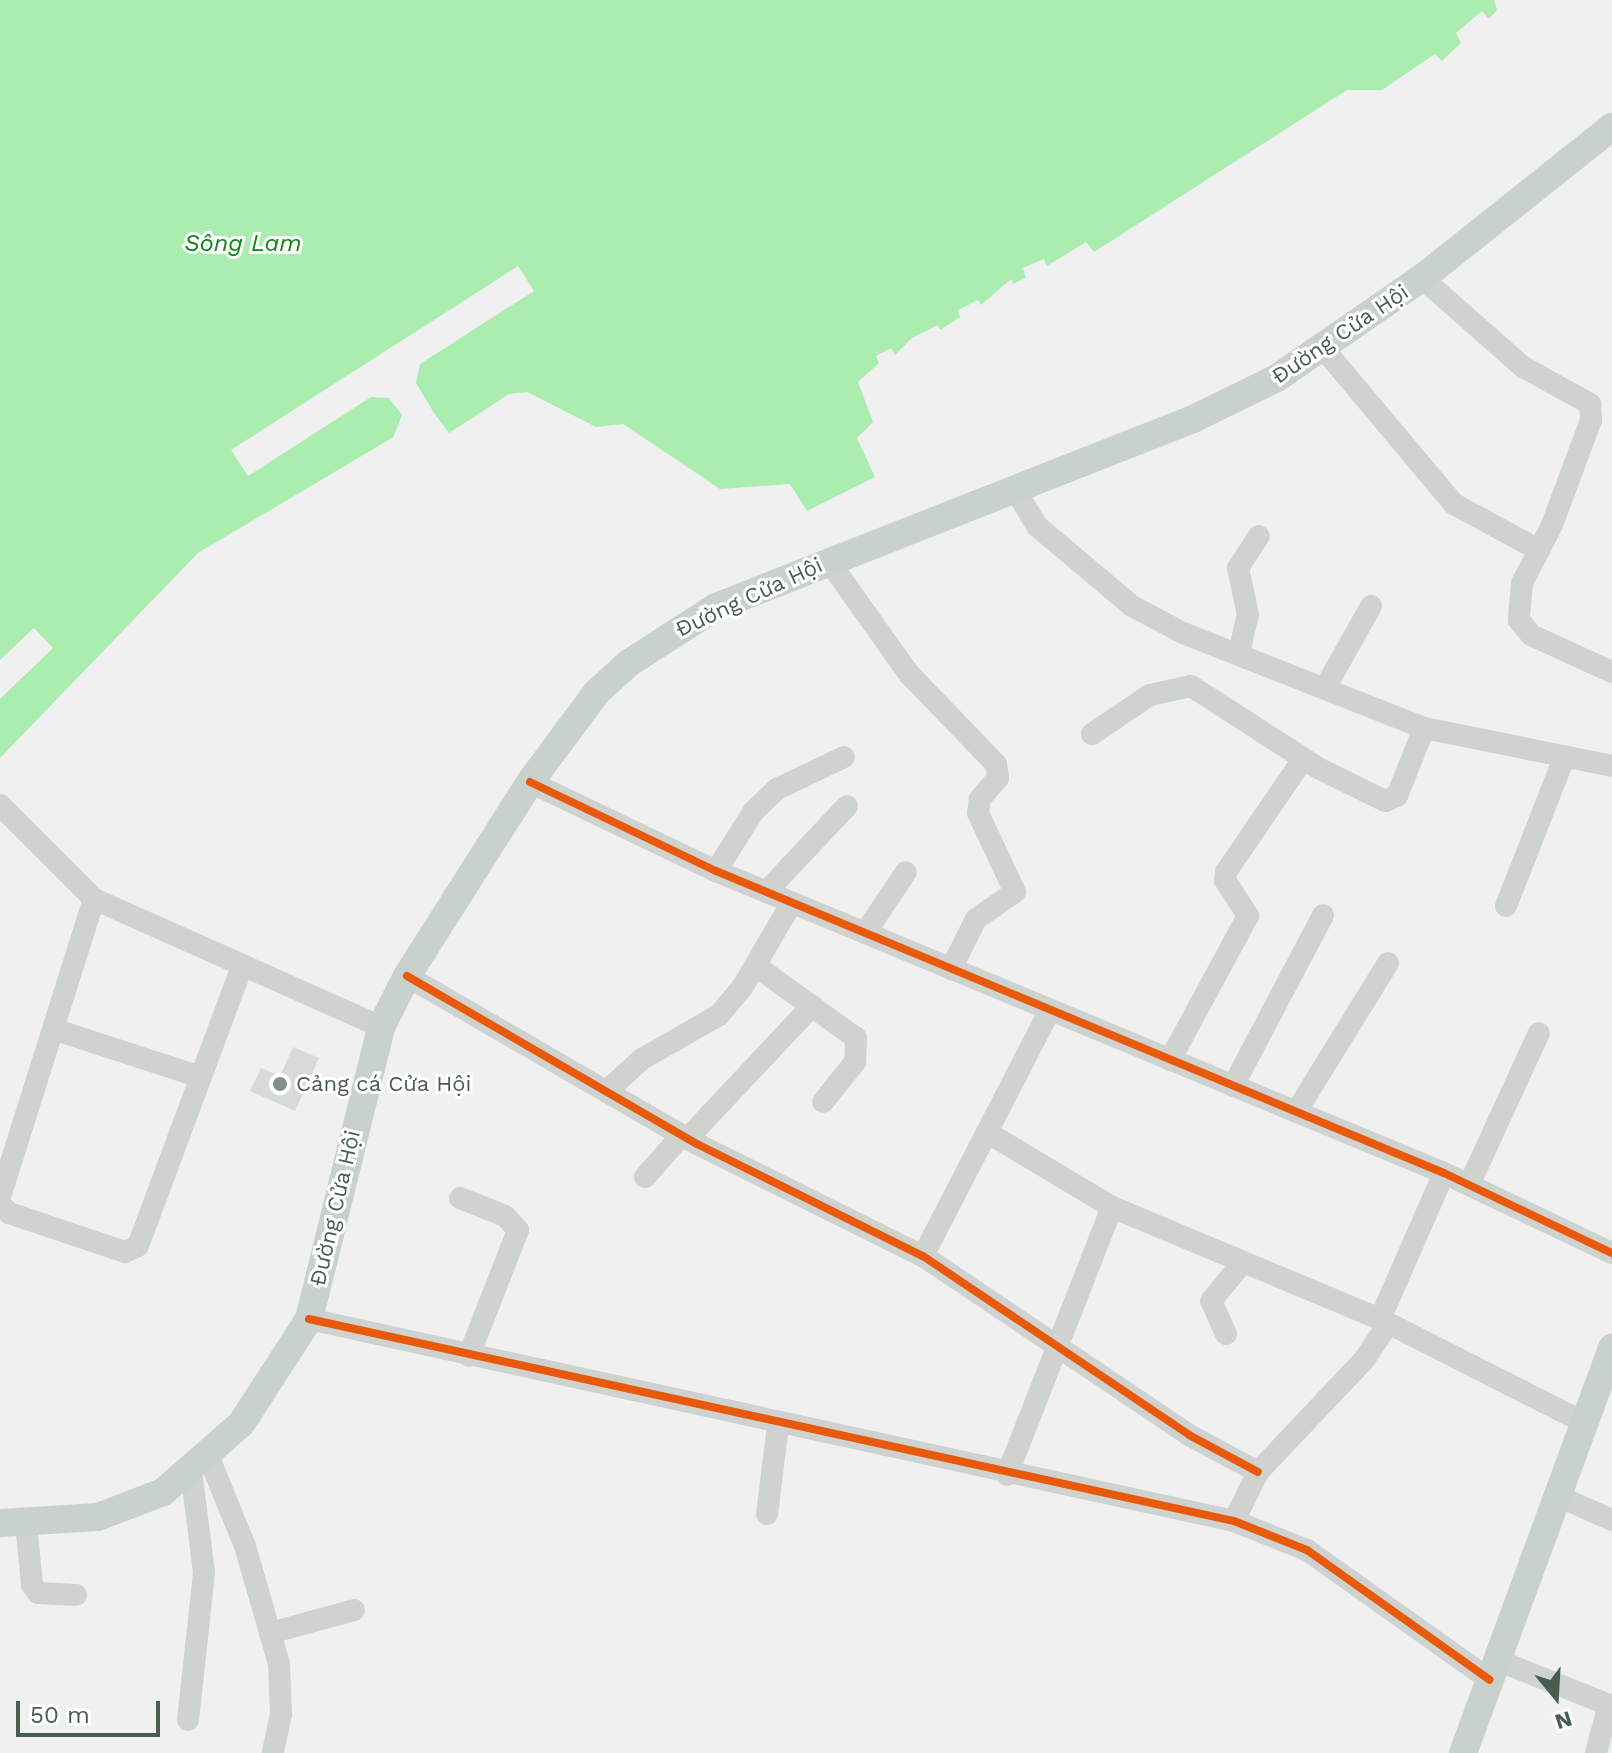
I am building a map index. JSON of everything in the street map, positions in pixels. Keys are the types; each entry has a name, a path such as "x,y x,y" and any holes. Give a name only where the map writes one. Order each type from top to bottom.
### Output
{"main road":[{"name":"Đường Cửa Hội","path":"13,1523 98,1517 163,1492 200,1464 241,1424 302,1331 381,1027 407,976 530,782 597,692 651,645 716,607 1230,403 1323,348 1422,278 1612,127"},
{"path":"1463,1753 1612,1348"}],"street":[{"path":"1422,278 1523,367 1590,404 1591,420 1519,599 1524,628 1612,672"},
{"path":"1323,348 1454,504 1539,550"},
{"path":"1015,489 1037,526 1132,606 1424,728 1564,758 1612,764"},
{"path":"1239,653 1248,615 1238,568 1259,536"},
{"path":"836,557 909,674 996,764 998,778 980,799 978,813 1015,892 976,919 951,969"},
{"path":"1325,688 1371,606"},
{"path":"1092,734 1150,695 1191,686 1303,759 1361,791 1391,800 1424,728"},
{"path":"716,871 754,811 777,789 844,757"},
{"path":"1506,906 1564,758"},
{"path":"1170,1060 1248,916 1225,880 1226,872 1303,759"},
{"path":"530,782 716,871 1444,1173 1612,1253"},
{"path":"0,805 94,899 381,1027"},
{"path":"766,892 847,806"},
{"path":"865,933 906,872"},
{"path":"0,1197 56,1030 94,899"},
{"path":"609,1089 642,1059 719,1015 756,966 792,902"},
{"path":"1233,1086 1323,915"},
{"path":"1296,1112 1388,963"},
{"path":"0,1204 9,1213 125,1252 138,1246 242,966"},
{"path":"756,966 856,1038 859,1050 823,1102"},
{"path":"407,976 609,1089 685,1137 923,1256 1189,1435 1258,1472"},
{"path":"645,1177 812,1006"},
{"path":"923,1256 1050,1010"},
{"path":"56,1030 201,1077"},
{"path":"1469,1185 1539,1033"},
{"path":"988,1133 1112,1207 1384,1322 1585,1423"},
{"path":"1234,1521 1258,1472 1364,1360 1384,1322 1444,1173"},
{"path":"460,1198 505,1216 518,1230 469,1356"},
{"path":"1007,1475 1112,1207"},
{"path":"1226,1334 1211,1301 1243,1262"},
{"path":"302,1331 469,1356 778,1426 1234,1521 1307,1550 1494,1670 1609,1705 1596,1753"},
{"path":"767,1514 778,1426"},
{"path":"200,1464 270,1633 282,1688 273,1753"},
{"path":"188,1720 204,1572 200,1464"},
{"path":"1558,1496 1612,1520"},
{"path":"13,1523 32,1585 38,1593 76,1595"},
{"path":"270,1633 354,1610"}],"water":[{"name":"Sông Lam","path":"0,0 1494,0 1497,10 1489,19 1482,11 1456,33 1461,43 1442,61 1435,54 1382,90 1347,90 1094,252 1086,242 1047,266 1044,259 1023,268 1026,278 1013,284 1011,279 981,305 978,300 958,310 960,317 940,330 938,325 912,338 895,355 891,348 876,356 879,363 858,382 873,422 857,438 875,477 807,511 790,484 720,489 623,424 596,427 527,392 509,394 449,433 434,413 198,553 0,758"}],"pier":[{"path":"518,266 534,291 420,364 416,383 434,413 393,438 402,415 389,398 371,397 248,476 231,450"},
{"path":"34,628 53,648 0,699 0,660"}],"building":[{"name":"Cảng cá Cửa Hội","path":"293,1047 319,1058 295,1111 250,1091 261,1068 280,1076"}],"cycle path":[{"path":"530,782 716,871 1444,1173 1612,1253"},
{"path":"407,976 697,1144 923,1256 1189,1435 1258,1472"},
{"path":"309,1319 1234,1521 1307,1550 1490,1680"}],"place":[{"name":"Cảng cá Cửa Hội","path":"280,1084"}]}
